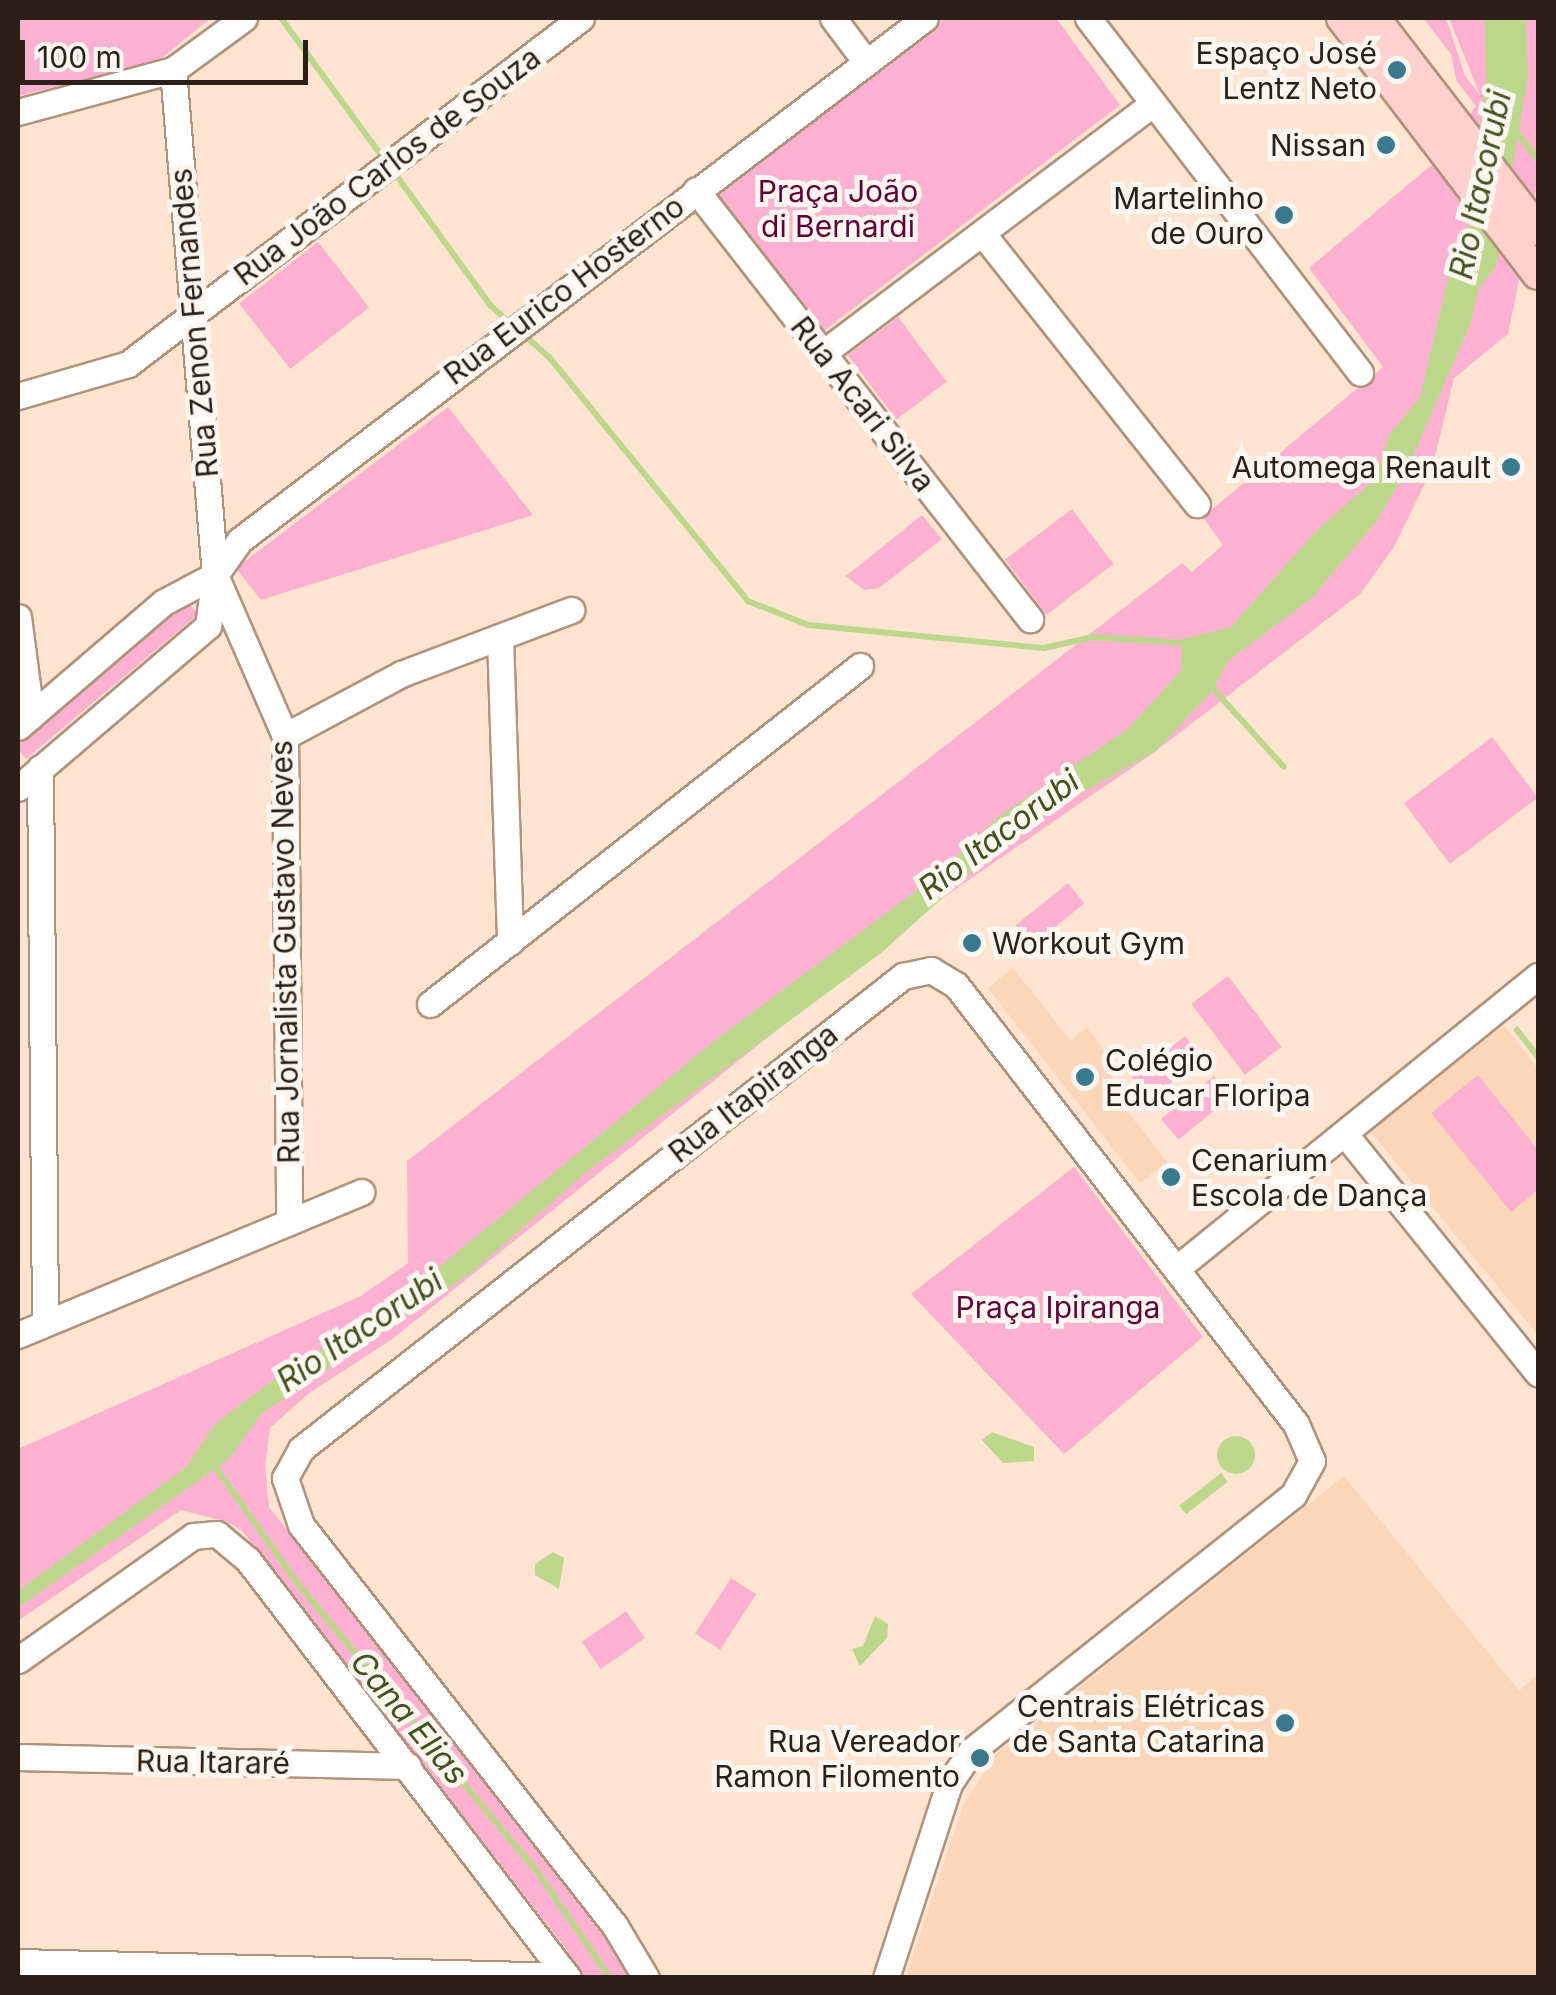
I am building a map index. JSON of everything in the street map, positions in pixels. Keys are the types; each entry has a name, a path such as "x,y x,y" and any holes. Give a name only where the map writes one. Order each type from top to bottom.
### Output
{"main road":[{"path":"1342,18 1434,138 1523,224"},
{"path":"1374,18 1523,224 1538,274"}],"street":[{"path":"18,112 173,70 244,18"},
{"path":"833,18 866,62"},
{"name":"Rua Eurico Hosterno","path":"215,575 240,540 515,326 926,18"},
{"path":"1088,18 1360,373"},
{"name":"Rua João Carlos de Souza","path":"18,396 114,371 194,314 573,20"},
{"name":"Rua Zenon Fernandes","path":"173,70 215,575"},
{"path":"823,353 1153,103"},
{"name":"Rua Acari Silva","path":"696,190 1030,619"},
{"path":"982,233 1197,504"},
{"path":"24,722 164,602 215,575"},
{"path":"18,788 208,626 215,575"},
{"name":"Rua Jornalista Gustavo Neves","path":"215,575 285,736 290,1222"},
{"path":"285,736 400,674 571,610"},
{"path":"18,616 24,722"},
{"path":"500,637 510,942"},
{"path":"430,1004 860,666"},
{"path":"40,768 45,1323"},
{"name":"Rua Itapiranga","path":"646,1978 615,1926 301,1525 285,1478 301,1449 902,976 918,970 931,970 956,985 1176,1269"},
{"path":"886,1978 949,1784 971,1751 1307,1479 1308,1442 1176,1269 1538,976"},
{"path":"1344,1133 1538,1373"},
{"path":"18,1335 361,1192"},
{"path":"18,1660 192,1536 217,1534 248,1560 567,1977"},
{"name":"Rua Itararé","path":"18,1757 408,1766"},
{"path":"18,1962 567,1977"}],"shaded area":[{"name":"Colégio Educar Floripa","path":"1013,968 1070,1040 1087,1028 1120,1071 1105,1083 1167,1162 1140,1183 988,988"},
{"path":"1504,1025 1538,1069 1538,1335 1370,1131"},
{"name":"Centrais Elétricas de Santa Catarina","path":"1344,1476 1519,1691 1538,1674 1538,1977 906,1977 963,1806 995,1755"}],"green space":[{"path":"18,18 211,18 158,61 18,96"},
{"name":"Praça João di Bernardi","path":"946,18 1056,18 1120,105 821,333 712,193"},
{"path":"1423,18 1446,18 1465,76 1480,95 1449,18 1538,18 1538,179 1528,235 1538,262 1526,247 1508,334 1454,378 1432,469 1394,547 1360,594 1156,751 931,906 391,1340 309,1393 270,1428 265,1466 269,1507 608,1942 628,1977 580,1977 567,1950 242,1531 228,1522 181,1510 18,1621 18,1449 361,1296 408,1263 407,1161 1182,563 1192,572 1223,545 1203,517 1383,367 1309,268 1435,162 1476,106 1456,80 1451,54"},
{"path":"318,242 369,307 290,369 239,304"},
{"path":"898,317 947,382 896,420 848,355"},
{"path":"448,407 533,515 261,600 236,568"},
{"path":"1072,509 1114,564 1046,615 1005,560"},
{"path":"922,515 942,539 879,588 864,590 846,576"},
{"path":"188,602 198,614 26,759 18,745"},
{"path":"1492,737 1538,798 1450,864 1404,803"},
{"path":"1068,883 1084,903 1032,945 1016,925"},
{"path":"1228,976 1282,1047 1245,1075 1191,1004"},
{"path":"1185,1036 1202,1058 1149,1100 1131,1078"},
{"path":"1478,1075 1538,1150 1538,1190 1511,1212 1431,1113"},
{"path":"1214,1076 1231,1097 1178,1140 1161,1119"},
{"name":"Praça Ipiranga","path":"1074,1167 1203,1337 1064,1454 911,1294"},
{"path":"731,1578 756,1594 720,1650 695,1633"},
{"path":"626,1611 645,1638 601,1669 582,1642"}],"water":[{"name":"Rio Itacorubi","path":"1485,18 1526,18 1528,77 1496,266 1478,290 1471,322 1406,472 1376,522 1311,599 1229,660 1212,691 1156,751 1022,827 881,953 590,1169 472,1272 261,1414 229,1459 18,1608 18,1591 186,1467 215,1424 288,1369 389,1308 713,1042 933,878 998,817 1129,728 1181,670 1182,639 1231,627 1317,530 1374,480 1389,435 1420,397 1448,279 1468,229 1486,80"},
{"path":"992,1432 1034,1447 1034,1461 1003,1463 982,1440"},
{"path":"1236,1436 1249,1442 1255,1455 1249,1468 1236,1474 1223,1468 1217,1455 1223,1442"},
{"path":"1221,1473 1228,1482 1186,1514 1179,1506"},
{"path":"553,1552 564,1558 559,1589 535,1575 535,1564"},
{"path":"875,1616 888,1624 887,1638 860,1666 852,1649 863,1646"}],"waterway":[{"path":"281,18 383,158"},
{"name":"Rio Itacorubi","path":"1515,130 1538,161"},
{"path":"391,168 490,305 511,324"},
{"path":"521,332 549,357 748,601 808,625 1044,648 1093,637 1186,643"},
{"path":"1208,683 1284,767"},
{"path":"1517,1030 1538,1057"},
{"name":"Cana Elias","path":"211,1461 298,1584 541,1877 610,1978"}],"place":[{"name":"Espaço José Lentz Neto","path":"1397,70"},
{"name":"Nissan","path":"1386,145"},
{"name":"Martelinho de Ouro","path":"1284,215"},
{"name":"Automega Renault","path":"1511,467"},
{"name":"Workout Gym","path":"972,943"},
{"name":"Colégio Educar Floripa","path":"1085,1077"},
{"name":"Cenarium Escola de Dança","path":"1171,1177"},
{"name":"Centrais Elétricas de Santa Catarina","path":"1285,1723"},
{"name":"Rua Vereador Ramon Filomento","path":"980,1758"}]}
